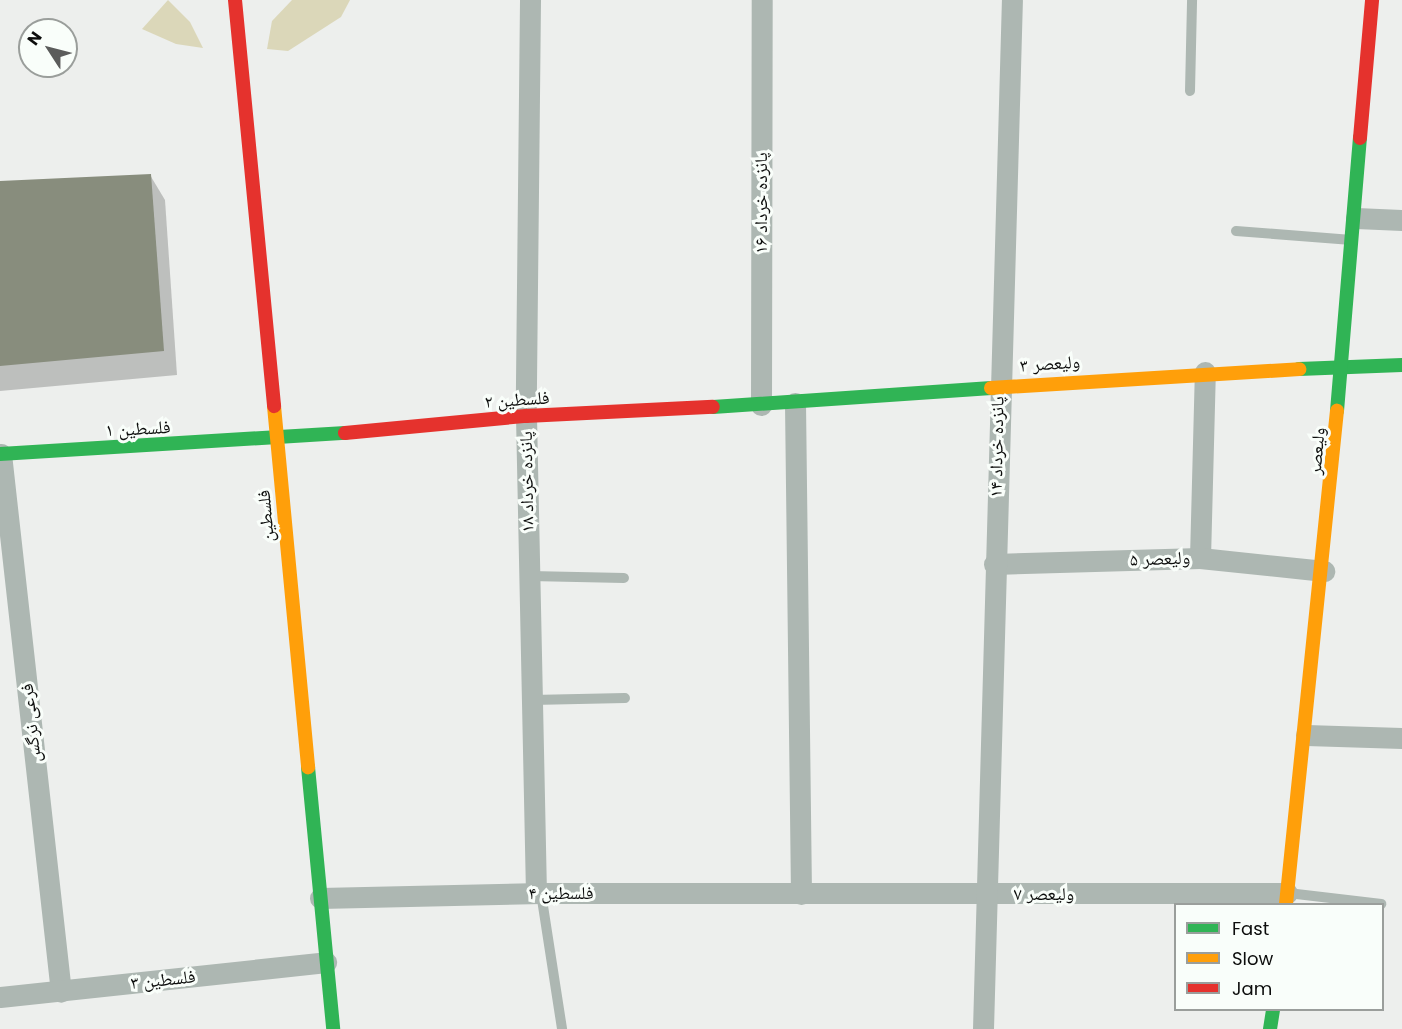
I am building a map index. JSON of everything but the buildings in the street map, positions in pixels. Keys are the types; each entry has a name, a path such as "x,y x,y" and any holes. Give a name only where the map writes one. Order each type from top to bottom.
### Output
{"street":[{"name":"فلسطین","path":"235,0 333,1029"},
{"name":"پانزده خرداد ۱۸","path":"530,0 526,416 539,893"},
{"name":"پانزده خرداد ۱۶","path":"760,405 762,0"},
{"name":"پانزده خرداد ۱۴","path":"983,1029 998,386 1012,0"},
{"name":"ولیعصر","path":"1287,899 1324,571 1356,218 1372,0"},
{"path":"1356,218 1402,220"},
{"name":"ولیعصر ۳","path":"760,405 998,386 1342,363 1402,365"},
{"path":"1200,558 1205,372"},
{"path":"795,403 801,894"},
{"name":"فلسطین ۲","path":"277,440 526,416 760,405"},
{"name":"فلسطین ۱","path":"1,454 277,440"},
{"name":"فرعی نرگس","path":"1,454 61,992"},
{"name":"ولیعصر ۵","path":"994,564 1200,558 1324,571"},
{"path":"1306,735 1402,738"},
{"name":"فلسطین ۴","path":"321,898 539,893 801,894"},
{"name":"ولیعصر ۷","path":"801,894 986,894 1287,899"},
{"name":"فلسطین ۳","path":"0,997 326,962"},
{"path":"1270,1029 1273,1011"}],"lane":[{"path":"1190,91 1192,0"},
{"path":"1236,231 1354,240"},
{"path":"530,576 624,578"},
{"path":"532,700 625,698"},
{"path":"539,893 562,1029"},
{"path":"1287,899 1350,903"}],"shaded area":[{"path":"168,0 190,22 203,48 176,44 142,29"},
{"path":"292,0 350,0 341,17 288,51 267,49 272,21"}],"traffic: fast":[{"path":"1337,411 1360,138"},
{"path":"1299,369 1402,365"},
{"path":"713,407 991,388"},
{"path":"0,454 345,433"},
{"path":"308,767 333,1029"},
{"path":"1270,1029 1273,1011"}],"traffic: slow":[{"path":"991,388 1299,369"},
{"path":"274,406 308,767"},
{"path":"1286,903 1337,411"}],"traffic: jam":[{"path":"235,0 274,406"},
{"path":"1360,138 1372,0"},
{"path":"345,433 526,416 713,407"}]}
